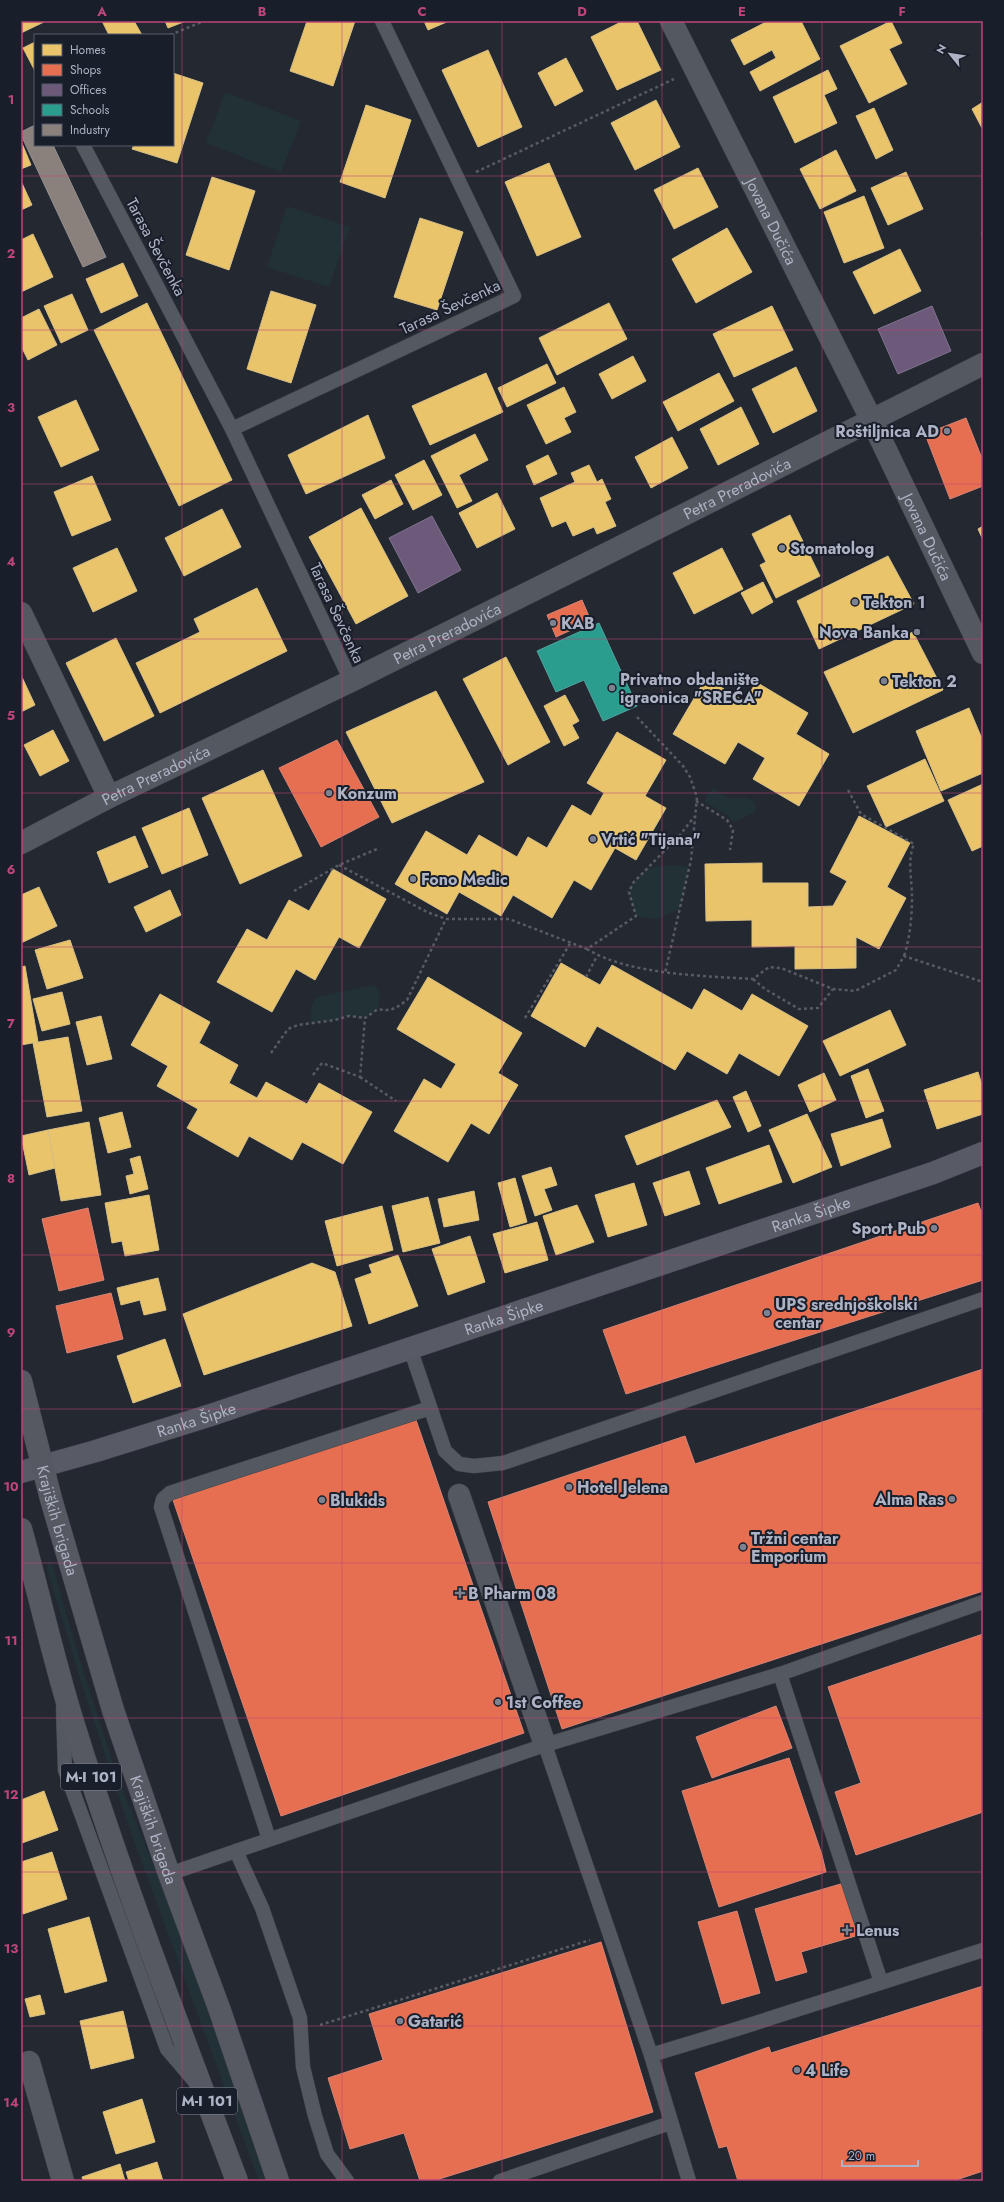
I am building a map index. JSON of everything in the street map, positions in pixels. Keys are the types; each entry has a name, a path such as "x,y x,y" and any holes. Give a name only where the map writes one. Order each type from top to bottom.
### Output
{"main road":[{"name":"Ranka Šipke","path":"21,1472 211,1415 934,1172 983,1153"},
{"name":"Krajiških brigada","path":"21,1381 43,1466 113,1710 169,1874 218,2008 278,2181"},
{"name":"M-I 101","path":"21,1529 63,1690 128,1886 238,2181"}],"street":[{"name":"Jovana Dučića","path":"671,21 872,421 983,653"},
{"path":"872,421 897,406 983,364"},
{"name":"Petra Preradovića","path":"21,843 109,797 350,681 872,421"},
{"path":"21,613 109,797"},
{"path":"459,1495 544,1742"},
{"path":"29,2062 63,2181"}],"lane":[{"name":"Tarasa Ševčenka","path":"232,428 514,296 382,21"},
{"name":"Tarasa Ševčenka","path":"84,146 232,428 350,681"},
{"path":"410,1348 445,1451 459,1464 474,1466 503,1463 983,1299"},
{"path":"269,1839 161,1507 163,1499 170,1493 430,1408"},
{"path":"169,1874 544,1742 780,1674 983,1602"},
{"path":"780,1674 881,1982"},
{"path":"544,1742 651,2054 670,2123 689,2181"},
{"path":"236,1851 262,1908 300,2018 303,2067 315,2116 327,2154 347,2181"},
{"path":"651,2054 740,2028 983,1950"},
{"path":"500,2181 670,2123"}],"path":[{"path":"172,34 204,21"},
{"path":"458,181 694,69"},
{"path":"637,717 683,766 694,789 696,801 691,860 665,973"},
{"path":"753,979 769,967 781,968 834,989 855,991 896,970 904,956 908,943 912,898 910,860 914,844 861,814 848,790"},
{"path":"696,801 727,820 733,830 730,850"},
{"path":"587,949 636,916 629,892 633,883 680,835 694,817"},
{"path":"294,891 339,865 377,849"},
{"path":"339,865 427,912 446,919 509,919 587,949 598,956 665,973 753,979 765,989 799,1009 818,1008 834,989"},
{"path":"271,1053 288,1029 298,1025 335,1020 349,1016 365,1018 378,1009 387,1011 399,1007 407,1000 446,919"},
{"path":"525,1018 570,942"},
{"path":"586,977 598,956"},
{"path":"904,956 983,982"},
{"path":"360,1077 365,1018"},
{"path":"313,1076 322,1063 360,1077 396,1101"},
{"path":"301,2031 610,1934"}],"shaded area":[{"path":"225,92 301,121 281,172 206,143"},
{"path":"287,206 350,227 329,287 267,267"},
{"path":"714,788 731,798 745,798 755,802 756,812 734,822 727,815 705,802 707,794"},
{"path":"673,865 689,867 680,909 657,919 636,916 629,892 633,883 647,868"},
{"path":"374,985 380,993 378,1009 365,1018 349,1016 335,1020 310,1023 312,1004 317,997"},
{"path":"48,1561 52,1563 77,1651 118,1778 173,1914 270,2181 259,2181 131,1833 82,1685 47,1569"}],"building: Homes":[{"path":"21,21 46,21 21,33"},
{"path":"102,21 134,21 141,34 108,34"},
{"path":"165,21 186,21 168,28"},
{"path":"307,21 355,21 333,86 290,71"},
{"path":"424,21 449,21 428,30"},
{"path":"623,21 637,21 661,70 617,90 591,37"},
{"path":"768,21 801,21 820,59 760,91 750,72 776,58 772,50 744,65 731,40"},
{"path":"891,21 902,43 889,49 907,84 869,103 840,46"},
{"path":"34,42 34,69 23,48"},
{"path":"488,50 522,127 478,147 442,70"},
{"path":"566,58 583,91 555,106 538,73"},
{"path":"828,70 837,89 824,95 837,123 795,143 773,97"},
{"path":"174,73 203,83 177,163 132,149 134,146 174,146"},
{"path":"656,100 680,147 635,170 611,123"},
{"path":"983,102 983,130 972,109"},
{"path":"366,105 411,120 385,198 340,182"},
{"path":"874,108 893,150 876,159 856,116"},
{"path":"21,141 31,165 21,169"},
{"path":"836,150 856,191 820,209 800,169"},
{"path":"549,163 581,237 537,256 505,182"},
{"path":"698,168 718,207 674,229 654,190"},
{"path":"906,172 923,209 888,225 871,188"},
{"path":"212,177 255,191 229,270 186,255"},
{"path":"21,181 32,205 21,210"},
{"path":"864,196 884,248 844,263 824,212"},
{"path":"420,218 463,232 437,310 394,297"},
{"path":"727,228 752,272 696,303 672,259"},
{"path":"33,234 53,277 21,292 21,240"},
{"path":"900,249 921,291 874,314 853,272"},
{"path":"123,263 138,296 101,313 86,279"},
{"path":"271,291 316,305 291,383 247,369"},
{"path":"72,294 88,330 61,343 44,306"},
{"path":"147,303 232,480 179,506 94,330"},
{"path":"609,303 627,339 557,375 539,338"},
{"path":"772,306 793,350 734,377 713,334"},
{"path":"39,309 57,345 28,360 21,346 21,318"},
{"path":"633,356 646,381 612,399 599,374"},
{"path":"547,364 556,383 507,407 498,388"},
{"path":"796,367 817,411 773,433 752,389"},
{"path":"486,373 503,412 430,445 412,406"},
{"path":"719,373 734,401 678,431 663,402"},
{"path":"564,387 576,412 564,418 571,432 546,444 527,405"},
{"path":"76,400 99,450 61,467 38,417"},
{"path":"741,407 759,444 718,465 700,429"},
{"path":"368,415 385,458 306,494 288,455"},
{"path":"475,434 488,460 459,475 472,501 457,508 431,456"},
{"path":"672,437 688,468 651,488 635,457"},
{"path":"548,455 557,474 534,485 526,466"},
{"path":"424,460 442,495 413,510 395,475"},
{"path":"589,465 597,482 602,479 611,499 605,502 616,526 597,534 594,527 573,536 566,521 552,527 540,498 575,482 571,473"},
{"path":"92,476 111,520 72,536 54,492"},
{"path":"391,480 403,504 375,519 362,495"},
{"path":"497,493 515,529 477,548 459,513"},
{"path":"361,508 408,596 356,624 309,537"},
{"path":"222,509 241,547 184,576 165,538"},
{"name":"Stomatolog","path":"790,515 820,576 776,598 760,565 766,562 752,534"},
{"path":"983,526 983,540 978,529"},
{"path":"117,548 137,591 93,612 73,568"},
{"path":"722,548 743,589 694,614 673,573"},
{"name":"Tekton 1","path":"888,556 914,604 819,649 797,601"},
{"path":"763,582 773,602 752,614 741,593"},
{"path":"257,588 287,651 160,713 136,663 200,632 194,619"},
{"name":"Tekton 2","path":"913,632 943,690 853,733 824,672"},
{"path":"116,638 154,716 104,741 66,663"},
{"path":"506,657 550,742 508,765 463,679"},
{"path":"21,675 35,705 21,712"},
{"path":"706,678 745,702 756,682 808,713 796,734 829,754 799,806 753,779 765,758 738,742 725,764 673,734"},
{"path":"436,691 484,782 392,823 346,732"},
{"path":"565,695 579,721 572,725 579,738 564,746 544,706"},
{"path":"969,708 983,741 983,773 941,791 916,731"},
{"path":"53,730 69,761 40,776 24,745"},
{"path":"617,732 666,760 645,796 666,808 636,860 615,848 591,890 574,880 552,918 513,895 501,916 459,892 447,914 395,884 426,831 467,855 479,835 517,857 528,837 547,848 572,805 591,816 604,793 587,783"},
{"path":"925,759 944,801 886,827 867,786"},
{"path":"263,770 302,856 240,884 202,798"},
{"path":"983,784 983,846 972,851 948,800"},
{"path":"189,808 208,855 162,874 142,828"},
{"path":"859,816 910,843 887,887 906,898 879,949 856,937 856,968 795,969 795,946 752,947 752,920 706,921 705,864 762,863 762,883 808,883 808,907 833,906 847,881 830,872"},
{"path":"135,836 148,867 109,883 97,852"},
{"path":"333,869 386,899 359,948 339,937 315,980 296,969 272,1012 217,982 247,929 267,940 289,900 309,911"},
{"path":"39,887 57,926 21,943 21,895"},
{"path":"170,890 181,915 146,932 134,907"},
{"path":"70,940 83,978 47,989 35,950"},
{"path":"561,963 600,985 612,965 692,1010 704,989 742,1011 752,994 808,1026 779,1076 739,1053 727,1074 687,1051 675,1070 597,1026 585,1047 531,1016"},
{"path":"25,966 38,1042 21,1045 21,967"},
{"path":"428,977 522,1033 498,1073 518,1085 489,1134 471,1123 448,1162 394,1131 424,1079 441,1089 456,1064 397,1029"},
{"path":"62,992 70,1024 42,1031 33,999"},
{"path":"160,994 210,1022 199,1043 238,1065 229,1083 257,1098 266,1082 307,1104 319,1083 372,1112 343,1164 302,1142 292,1160 249,1136 238,1157 187,1128 198,1109 157,1086 168,1066 131,1045"},
{"path":"890,1010 906,1045 840,1076 823,1041"},
{"path":"101,1016 112,1059 87,1065 76,1022"},
{"path":"68,1037 82,1111 47,1117 33,1043"},
{"path":"868,1069 884,1111 866,1118 851,1076"},
{"path":"978,1072 983,1088 983,1114 937,1129 924,1090"},
{"path":"824,1073 836,1100 810,1112 798,1085"},
{"path":"746,1091 761,1126 748,1132 733,1097"},
{"path":"717,1100 731,1127 637,1165 625,1136"},
{"path":"122,1112 131,1147 108,1153 99,1118"},
{"path":"807,1114 832,1167 793,1183 769,1130"},
{"path":"882,1119 891,1147 841,1166 831,1134"},
{"path":"89,1122 101,1195 61,1201 48,1130"},
{"path":"48,1130 55,1168 29,1175 21,1136"},
{"path":"769,1145 782,1182 719,1204 706,1168"},
{"path":"140,1156 148,1189 130,1194 126,1176 134,1174 130,1159"},
{"path":"551,1167 557,1185 544,1189 552,1210 535,1216 522,1176"},
{"path":"689,1171 700,1204 665,1216 653,1183"},
{"path":"515,1178 527,1222 510,1227 498,1183"},
{"path":"634,1183 647,1225 608,1237 595,1195"},
{"path":"474,1191 479,1220 444,1227 438,1199"},
{"path":"149,1195 159,1250 125,1256 122,1241 112,1243 105,1203"},
{"path":"428,1197 440,1243 403,1252 392,1206"},
{"path":"577,1205 594,1242 556,1255 543,1216"},
{"path":"382,1206 393,1250 337,1266 325,1221"},
{"path":"537,1222 548,1260 505,1273 493,1234"},
{"path":"470,1236 485,1282 448,1295 432,1249"},
{"path":"398,1255 418,1306 369,1324 355,1279 372,1273 369,1265"},
{"path":"312,1263 335,1272 352,1326 204,1375 183,1314"},
{"path":"158,1278 166,1310 144,1315 140,1300 121,1305 117,1288"},
{"path":"165,1339 181,1386 133,1403 117,1356"},
{"path":"44,1791 58,1830 22,1843 21,1800"},
{"path":"52,1852 67,1899 23,1914 21,1907 21,1862"},
{"path":"89,1917 107,1981 65,1993 48,1929"},
{"path":"40,1995 45,2014 30,2017 25,1999"},
{"path":"123,2011 134,2058 91,2069 80,2021"},
{"path":"142,2099 155,2142 116,2154 103,2112"},
{"path":"157,2162 163,2181 129,2181 126,2172"},
{"path":"120,2164 125,2181 83,2181 82,2177"}],"building: Shops":[{"path":"966,418 983,461 983,486 950,499 925,434"},
{"path":"582,600 591,621 556,637 547,615"},
{"name":"Konzum","path":"337,740 379,817 321,847 279,768"},
{"name":"UPS srednjoškolski centar","path":"978,1203 981,1211 983,1210 983,1280 626,1394 603,1330"},
{"path":"88,1208 104,1280 59,1291 42,1219"},
{"path":"111,1293 123,1339 67,1353 56,1306"},
{"name":"Tržni centar Emporium","path":"983,1369 983,1591 562,1729 488,1502 685,1436 695,1464"},
{"path":"415,1417 524,1733 281,1816 173,1500"},
{"path":"983,1634 983,1812 856,1855 835,1792 861,1783 828,1687"},
{"path":"776,1706 792,1748 712,1778 696,1737"},
{"path":"789,1758 822,1855 826,1872 719,1907 682,1791"},
{"path":"844,1883 859,1935 801,1952 807,1972 776,1981 755,1909"},
{"path":"737,1911 760,1993 722,2004 698,1922"},
{"path":"601,1942 653,2112 433,2181 420,2181 404,2133 350,2149 328,2078 383,2060 369,2014"},
{"path":"983,1986 983,2171 953,2181 738,2181 727,2146 719,2148 695,2073 769,2047 771,2053"}],"building: Offices":[{"path":"932,306 951,351 898,374 878,329"},
{"path":"432,516 461,570 418,593 389,538"}],"building: Schools":[{"path":"599,623 637,706 603,721 584,680 556,692 537,651"}],"building: Industry":[{"path":"34,126 34,146 53,146 106,257 83,267 21,135 21,132"}],"place":[{"name":"Roštiljnica AD","path":"947,431"},
{"name":"Stomatolog","path":"782,548"},
{"name":"Tekton 1","path":"855,602"},
{"name":"KAB","path":"553,623"},
{"name":"Nova Banka","path":"917,632"},
{"name":"Tekton 2","path":"884,681"},
{"name":"Privatno obdanište igraonica \"SREĆA\"","path":"612,688"},
{"name":"Konzum","path":"329,793"},
{"name":"Vrtić \"Tijana\"","path":"593,839"},
{"name":"Fono Medic","path":"413,879"},
{"name":"Sport Pub","path":"934,1228"},
{"name":"UPS srednjoškolski centar","path":"767,1313"},
{"name":"Hotel Jelena","path":"569,1487"},
{"name":"Alma Ras","path":"952,1499"},
{"name":"Blukids","path":"322,1500"},
{"name":"Tržni centar Emporium","path":"743,1547"},
{"name":"B Pharm 08","path":"460,1593"},
{"name":"1st Coffee","path":"498,1702"},
{"name":"Lenus","path":"847,1930"},
{"name":"Gatarić","path":"400,2021"},
{"name":"4 Life","path":"797,2070"}]}
